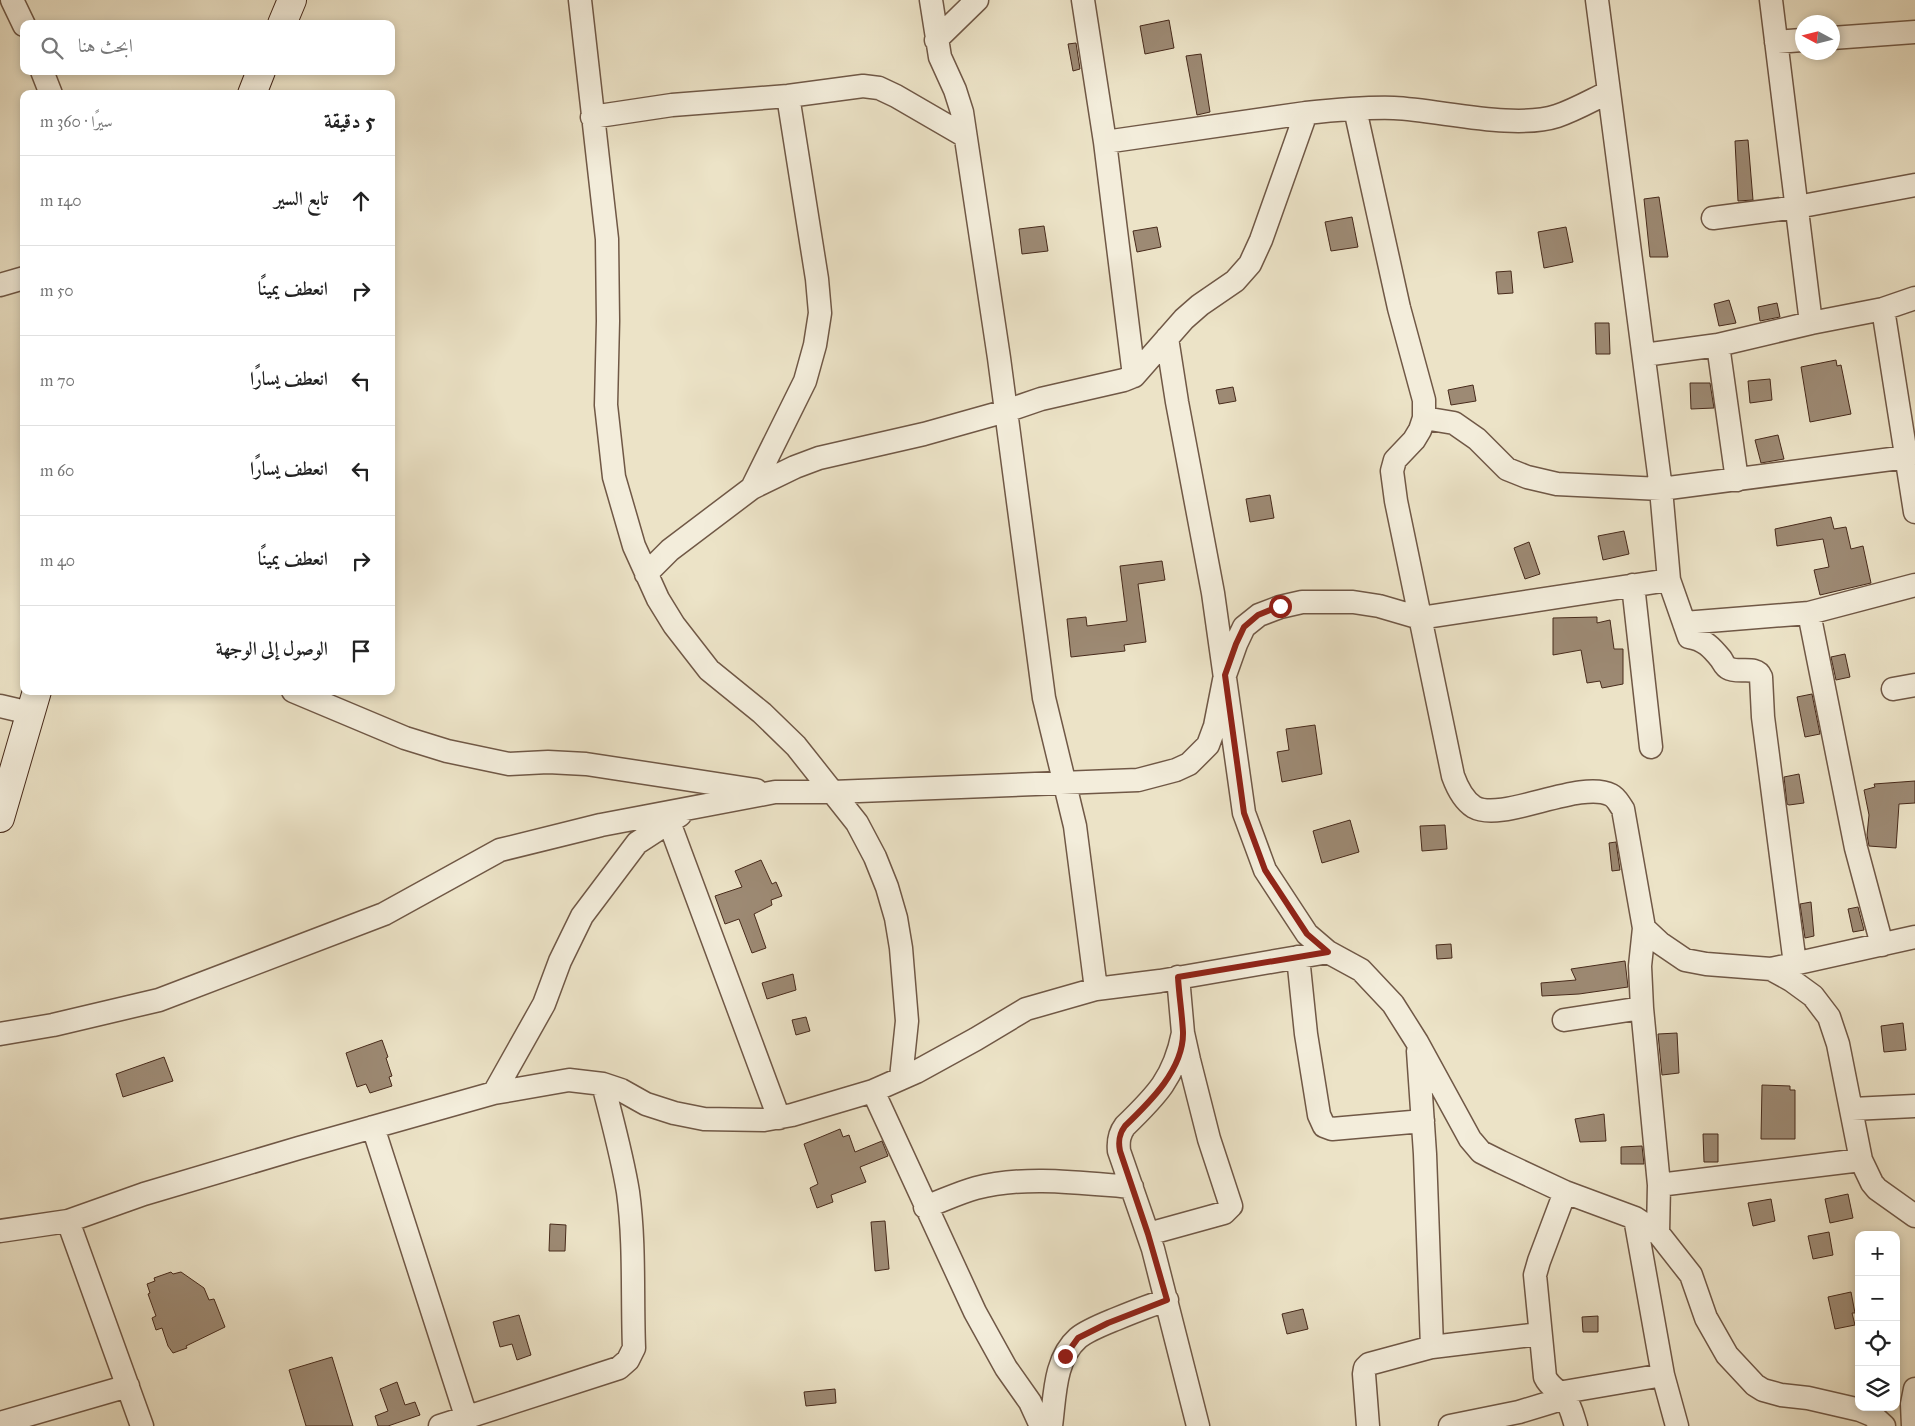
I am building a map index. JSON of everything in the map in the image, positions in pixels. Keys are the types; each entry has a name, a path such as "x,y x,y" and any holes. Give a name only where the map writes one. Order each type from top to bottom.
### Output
{"street":[{"path":"12,0 21,20"},
{"path":"284,20 292,0"},
{"path":"580,0 607,239 606,405 614,476 634,546 658,599 674,625 709,670 769,720 796,746 857,823 875,857 887,887 896,918 901,948 907,1022 901,1078"},
{"path":"931,0 936,40 944,68 959,102 965,136 1006,412 1044,698 1074,826 1096,989"},
{"path":"936,40 977,0"},
{"path":"1083,0 1105,142 1134,376"},
{"path":"1597,0 1661,490 1669,580 1689,637 1700,638 1705,642 1727,668 1736,671 1755,671 1760,673 1763,717 1795,964"},
{"path":"1771,0 1811,323"},
{"path":"1840,37 1915,32"},
{"path":"1776,42 1795,41"},
{"path":"44,75 49,90"},
{"path":"254,90 260,75"},
{"path":"592,117 672,105 788,96 854,86 879,88 965,136"},
{"path":"1105,142 1306,113 1355,110 1394,108 1490,118 1532,120 1556,116 1609,92"},
{"path":"752,488 805,381 815,345 820,313 817,279 788,96"},
{"path":"1355,110 1399,308 1424,400 1424,418 1420,430 1414,440 1395,460 1392,471 1396,502 1449,759 1457,788 1475,807 1493,811 1591,791 1610,794 1617,799 1623,809 1644,928 1640,966 1642,1008 1659,1185 1658,1233"},
{"path":"646,574 676,545 752,488 795,467 818,458 924,434 1006,412 1041,399 1134,376 1200,304 1235,281 1250,264 1261,240 1306,113"},
{"path":"1713,218 1797,207 1915,185"},
{"path":"0,285 20,279"},
{"path":"1644,356 1718,345 1811,323 1883,309 1915,298"},
{"path":"1883,309 1915,512"},
{"path":"1167,338 1178,412 1213,594 1244,813 1265,870 1307,934 1328,952 1361,970 1392,1004 1417,1042 1466,1132 1482,1152 1565,1192 1634,1218 1658,1233 1691,1275 1706,1318 1723,1349 1737,1368 1755,1385 1763,1390 1780,1395 1808,1398 1860,1410 1872,1415 1884,1426"},
{"path":"1718,345 1737,480"},
{"path":"1424,418 1454,423 1477,439 1507,469 1527,478 1557,484 1661,490 1907,457"},
{"path":"303,695 405,738 509,764 548,762 586,764 775,792 833,792 1138,780 1169,772 1189,764 1208,745 1215,726 1225,675 1244,627 1258,615 1280,606 1302,602 1353,602 1379,606 1420,618 1669,580"},
{"path":"1633,585 1651,747"},
{"path":"1684,623 1809,613 1915,585"},
{"path":"1809,613 1856,848 1882,944"},
{"path":"1893,689 1915,685"},
{"path":"0,706 34,702 0,818"},
{"path":"0,1034 53,1025 159,1000 384,914 500,850 601,826 775,792"},
{"path":"494,1093 544,1004 563,955 582,916 637,843 689,809"},
{"path":"669,822 778,1118"},
{"path":"1644,928 1660,943 1686,960 1706,964 1771,969 1915,937"},
{"path":"0,1231 68,1221 144,1194 494,1093 570,1080 604,1084 621,1090 646,1104 674,1113 704,1119 764,1120 778,1118 873,1091 976,1040 1026,1009 1096,989 1328,952"},
{"path":"1298,956 1307,1043 1319,1115 1324,1126 1332,1129 1423,1121"},
{"path":"1771,969 1791,980 1813,996 1829,1017 1838,1044 1861,1160 1877,1189 1915,1216"},
{"path":"1148,1234 1224,1213 1231,1206 1209,1139 1183,1033 1178,977"},
{"path":"1564,1020 1642,1008"},
{"path":"1183,1033 1180,1050 1163,1087 1120,1133 1118,1142 1167,1300 1198,1426"},
{"path":"1417,1042 1423,1121 1432,1347"},
{"path":"440,1426 619,1368 628,1360 634,1348 633,1268 628,1194 604,1084"},
{"path":"873,1091 975,1312 1006,1368 1030,1402 1041,1426"},
{"path":"1852,1110 1915,1106"},
{"path":"373,1127 466,1416"},
{"path":"1659,1185 1861,1160"},
{"path":"925,1207 975,1188 996,1184 1071,1182 1132,1187"},
{"path":"1565,1192 1535,1275 1545,1378 1562,1395 1571,1410 1576,1426"},
{"path":"1634,1218 1663,1375 1677,1426"},
{"path":"68,1221 142,1426"},
{"path":"1051,1426 1059,1370 1071,1346 1078,1338 1108,1323 1167,1300"},
{"path":"1368,1426 1364,1385 1365,1368 1368,1364 1432,1347 1540,1334"},
{"path":"1450,1426 1519,1412 1562,1395 1663,1375"},
{"path":"0,1423 128,1386"},
{"path":"1912,1426 1912,1404 1915,1389"}],"building":[{"path":"1169,20 1174,48 1145,54 1140,26"},
{"path":"1076,43 1080,69 1073,71 1068,44"},
{"path":"1201,54 1210,112 1197,115 1186,56"},
{"path":"1748,140 1753,200 1738,201 1735,141"},
{"path":"1659,197 1668,257 1650,257 1644,199"},
{"path":"1352,217 1358,247 1331,251 1325,222"},
{"path":"1044,226 1048,251 1022,254 1019,229"},
{"path":"1157,227 1161,247 1137,252 1133,231"},
{"path":"1566,227 1573,262 1544,268 1538,232"},
{"path":"1511,271 1513,293 1498,294 1496,272"},
{"path":"1729,300 1736,323 1719,326 1714,304"},
{"path":"1777,303 1780,317 1760,321 1758,307"},
{"path":"1595,323 1609,323 1610,354 1596,354"},
{"path":"1836,360 1837,366 1841,365 1851,414 1810,422 1801,367"},
{"path":"1770,379 1772,400 1750,403 1748,381"},
{"path":"1690,383 1710,383 1714,408 1691,409"},
{"path":"1473,385 1476,401 1451,405 1448,390"},
{"path":"1233,387 1236,401 1219,404 1216,390"},
{"path":"1778,435 1784,459 1761,463 1755,440"},
{"path":"1270,495 1274,518 1250,522 1246,499"},
{"path":"1831,517 1834,529 1846,527 1851,549 1863,546 1871,583 1820,595 1814,570 1829,567 1823,539 1777,546 1775,529"},
{"path":"1624,531 1629,554 1603,560 1598,536"},
{"path":"1529,542 1540,574 1525,579 1514,548"},
{"path":"1162,561 1165,580 1138,584 1146,642 1124,645 1125,651 1071,657 1067,619 1086,617 1087,626 1127,621 1120,566"},
{"path":"1597,617 1597,623 1610,620 1614,649 1623,649 1623,684 1602,688 1600,681 1587,683 1581,650 1553,655 1553,618"},
{"path":"1845,654 1850,677 1836,680 1831,657"},
{"path":"1812,694 1820,734 1805,737 1797,697"},
{"path":"1315,725 1322,774 1282,782 1277,752 1289,750 1286,729"},
{"path":"1799,774 1804,803 1789,805 1787,804 1784,777"},
{"path":"1915,781 1915,803 1899,804 1896,848 1869,846 1867,835 1869,815 1864,790 1875,787 1874,784"},
{"path":"1350,820 1359,852 1322,863 1313,831"},
{"path":"1445,825 1447,849 1422,851 1420,826"},
{"path":"1616,842 1620,870 1612,871 1609,843"},
{"path":"761,860 772,884 776,882 782,896 771,900 772,905 754,914 766,948 752,953 739,919 725,924 715,896 742,887 735,871"},
{"path":"1811,902 1814,936 1805,938 1800,904"},
{"path":"1858,907 1864,930 1853,932 1848,909"},
{"path":"1451,944 1452,958 1437,959 1436,945"},
{"path":"1625,961 1628,987 1579,994 1542,996 1541,983 1576,980 1571,969"},
{"path":"793,974 796,990 767,999 762,983"},
{"path":"806,1017 810,1031 796,1035 792,1020"},
{"path":"1903,1023 1906,1050 1884,1052 1881,1026"},
{"path":"1677,1033 1679,1073 1662,1075 1658,1034"},
{"path":"382,1040 388,1057 386,1058 392,1076 389,1077 392,1086 370,1093 366,1084 357,1087 346,1053"},
{"path":"164,1057 173,1081 123,1097 116,1074"},
{"path":"1762,1085 1790,1086 1790,1090 1795,1090 1795,1139 1761,1139"},
{"path":"1604,1114 1606,1141 1580,1142 1575,1119"},
{"path":"840,1129 843,1137 849,1135 855,1152 882,1141 888,1156 860,1167 866,1182 831,1195 833,1202 817,1208 810,1188 818,1184 804,1144"},
{"path":"1703,1134 1718,1134 1718,1162 1704,1162"},
{"path":"1642,1146 1644,1164 1621,1164 1621,1147"},
{"path":"1848,1194 1853,1218 1830,1223 1825,1199"},
{"path":"1771,1199 1775,1221 1753,1226 1748,1203"},
{"path":"885,1221 889,1269 875,1271 871,1222"},
{"path":"550,1224 566,1225 565,1251 549,1251"},
{"path":"1829,1232 1833,1255 1813,1259 1808,1236"},
{"path":"171,1272 173,1274 181,1272 204,1288 209,1300 214,1299 225,1327 186,1346 187,1348 173,1353 168,1346 162,1328 156,1330 152,1318 156,1316 148,1294 150,1293 147,1284 155,1281 154,1278"},
{"path":"1851,1292 1855,1313 1852,1313 1855,1325 1835,1329 1828,1297"},
{"path":"1303,1309 1308,1329 1287,1334 1282,1314"},
{"path":"519,1315 531,1355 517,1360 512,1344 500,1347 493,1322"},
{"path":"1598,1316 1598,1332 1583,1332 1582,1317"},
{"path":"332,1357 353,1426 306,1426 289,1370"},
{"path":"397,1382 405,1405 415,1402 420,1415 388,1426 378,1426 375,1416 388,1411 380,1389"},
{"path":"835,1389 836,1403 806,1406 804,1392"}],"route":[{"path":"1065,1356 1078,1338 1108,1323 1167,1300 1118,1142 1120,1133 1125,1126 1163,1087 1180,1050 1183,1033 1178,977 1328,952 1307,934 1265,870 1244,813 1225,675 1244,627 1258,615 1280,606"}]}
